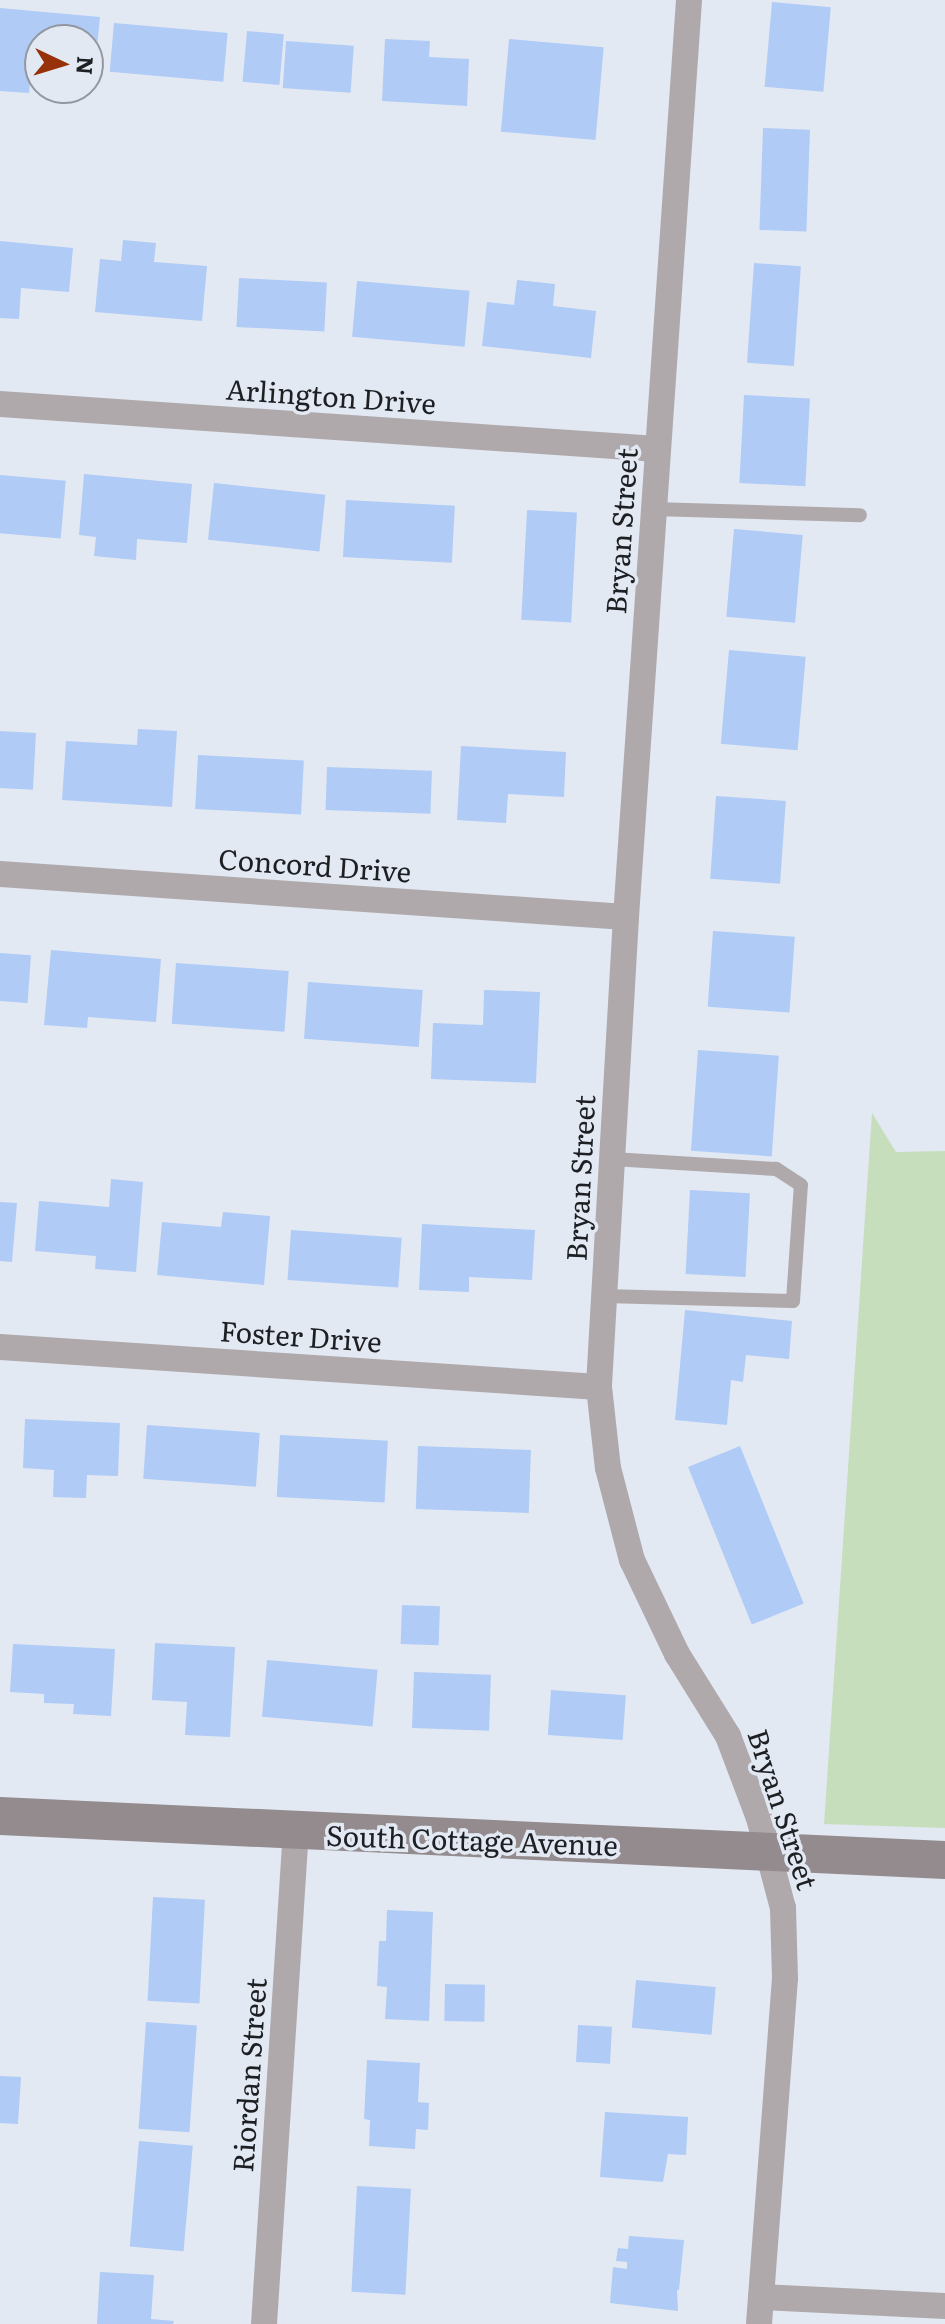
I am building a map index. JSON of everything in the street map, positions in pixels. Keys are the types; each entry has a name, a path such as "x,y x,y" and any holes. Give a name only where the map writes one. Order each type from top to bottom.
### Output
{"main road":[{"name":"South Cottage Avenue","path":"0,1816 945,1860"}],"street":[{"name":"Bryan Street","path":"689,0 626,917 599,1387 608,1468 632,1560 677,1654 728,1736 768,1851 783,1908 785,1978 759,2324"},
{"name":"Arlington Drive","path":"0,404 657,449"},
{"name":"Concord Drive","path":"0,874 626,917"},
{"name":"Foster Drive","path":"0,1347 599,1387"},
{"name":"Riordan Street","path":"264,2324 296,1831"},
{"path":"761,2297 945,2306"}],"lane":[{"path":"653,509 860,515"},
{"path":"604,1296 793,1301 801,1185 776,1169 612,1159"}],"green space":[{"path":"872,1113 896,1152 945,1151 945,1828 824,1824"}],"building":[{"path":"772,2 831,7 823,92 765,87"},
{"path":"0,8 100,17 99,24 24,24 24,93 0,91"},
{"path":"114,23 228,33 223,82 110,72"},
{"path":"247,31 284,34 279,85 243,82"},
{"path":"385,39 430,41 429,57 469,59 467,106 382,101"},
{"path":"509,39 604,47 596,140 501,132"},
{"path":"286,41 354,46 351,93 283,88"},
{"path":"763,128 810,130 806,232 759,230"},
{"path":"123,240 156,243 154,262 207,266 202,321 95,312 100,259 121,261"},
{"path":"0,241 73,248 69,292 21,288 19,319 0,318"},
{"path":"754,263 801,266 794,366 747,363"},
{"path":"239,278 327,283 324,332 236,327"},
{"path":"517,280 555,284 553,306 596,311 591,358 482,346 487,302 514,305"},
{"path":"357,281 470,291 465,347 352,337"},
{"path":"744,395 810,398 805,486 739,483"},
{"path":"84,474 192,484 187,543 137,539 136,560 94,556 96,537 79,535"},
{"path":"0,475 66,481 61,539 0,533"},
{"path":"214,483 325,495 319,551 208,540"},
{"path":"346,500 455,506 452,563 343,557"},
{"path":"527,510 577,513 571,622 521,620"},
{"path":"734,529 803,535 795,623 726,617"},
{"path":"729,650 806,657 798,750 721,744"},
{"path":"138,729 177,731 172,807 62,800 66,741 137,745"},
{"path":"0,731 36,733 33,790 0,788"},
{"path":"461,746 566,752 564,797 508,794 506,823 457,820"},
{"path":"198,755 304,761 301,814 195,809"},
{"path":"327,767 432,771 430,814 325,810"},
{"path":"716,796 786,801 780,884 710,879"},
{"path":"713,931 795,937 789,1013 708,1007"},
{"path":"51,950 161,959 156,1022 88,1017 87,1028 44,1025"},
{"path":"0,953 31,955 28,1003 0,1001"},
{"path":"176,963 289,971 284,1032 172,1024"},
{"path":"308,982 423,990 419,1047 304,1039"},
{"path":"484,990 540,992 536,1083 431,1079 433,1023 483,1025"},
{"path":"698,1050 779,1056 772,1156 691,1151"},
{"path":"111,1179 143,1182 136,1272 95,1269 96,1256 35,1251 39,1201 109,1207"},
{"path":"690,1190 750,1193 746,1277 686,1274"},
{"path":"0,1202 17,1203 12,1262 0,1261"},
{"path":"223,1212 270,1216 264,1285 157,1275 162,1222 221,1227"},
{"path":"422,1224 535,1230 532,1280 469,1277 469,1292 419,1290"},
{"path":"291,1230 402,1238 398,1288 288,1280"},
{"path":"685,1310 792,1321 789,1359 746,1355 743,1382 731,1380 727,1425 675,1420"},
{"path":"25,1419 120,1423 118,1476 87,1475 86,1498 53,1497 54,1470 23,1468"},
{"path":"147,1425 260,1433 256,1487 143,1479"},
{"path":"280,1435 388,1441 385,1503 277,1497"},
{"path":"418,1446 531,1450 529,1513 416,1509"},
{"path":"740,1446 804,1604 752,1625 688,1467"},
{"path":"402,1605 440,1606 439,1645 401,1644"},
{"path":"155,1643 235,1647 230,1737 185,1735 187,1702 152,1700"},
{"path":"13,1644 115,1649 111,1716 73,1714 74,1704 44,1703 44,1694 10,1692"},
{"path":"267,1660 378,1670 373,1726 262,1717"},
{"path":"414,1672 491,1675 489,1731 412,1728"},
{"path":"551,1690 626,1695 623,1740 548,1735"},
{"path":"153,1897 205,1900 199,2004 148,2001"},
{"path":"387,1910 433,1912 429,2021 385,2019 387,1987 377,1986 379,1941 386,1941"},
{"path":"636,1980 716,1987 712,2035 632,2028"},
{"path":"445,1984 485,1985 484,2022 444,2021"},
{"path":"146,2022 197,2026 189,2132 139,2129"},
{"path":"578,2025 612,2027 610,2064 576,2062"},
{"path":"367,2060 420,2063 418,2102 429,2103 428,2130 416,2129 415,2149 369,2146 370,2120 364,2119"},
{"path":"0,2076 21,2077 18,2124 0,2123"},
{"path":"605,2112 688,2117 686,2155 668,2154 663,2182 600,2177"},
{"path":"139,2141 193,2146 184,2251 130,2247"},
{"path":"357,2186 411,2189 405,2295 351,2292"},
{"path":"629,2236 684,2240 677,2290 678,2311 610,2303 613,2267 627,2269 627,2262 616,2261 618,2248 628,2249"},
{"path":"100,2272 154,2275 151,2319 174,2321 173,2324 97,2324"}]}
